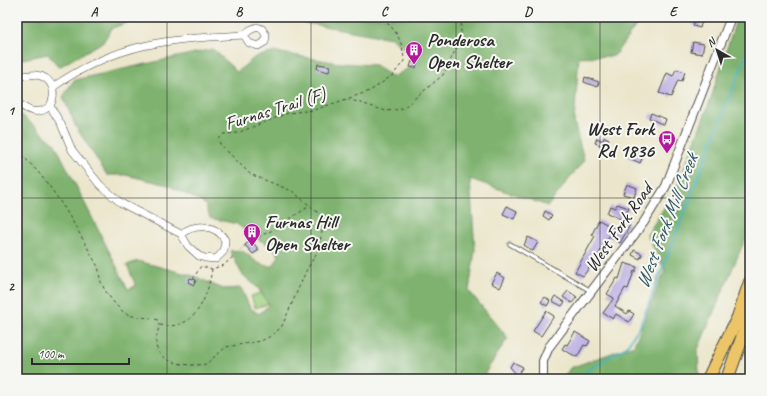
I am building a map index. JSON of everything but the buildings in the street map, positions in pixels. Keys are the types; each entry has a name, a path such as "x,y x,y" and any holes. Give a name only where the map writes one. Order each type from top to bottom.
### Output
{"highway":[{"path":"708,379 738,316 750,282"},
{"path":"727,379 742,338 750,303"}],"street":[{"name":"West Fork Road","path":"542,379 543,361 549,347 644,222 666,186 731,17"},
{"path":"53,87 89,64 129,49 176,39 244,36"},
{"path":"17,76 38,75 50,81 55,94 50,106 45,110 33,112 17,102"},
{"path":"50,106 72,150 100,185 121,203 181,234 193,252 205,258 216,259 224,251 226,240 217,230 201,226 192,227 181,234"}],"lane":[{"path":"510,244 592,291"}],"path":[{"name":"Furnas Trail (F)","path":"160,325 155,341 158,350 164,357 174,363 200,365 206,364 226,347 262,341 273,335 282,326 307,269 318,251 324,222 320,215 292,191 250,174 220,144 219,139 224,134 237,133 288,113 314,110 370,91 393,75 404,60 403,46 397,32 378,17"},
{"path":"347,98 386,111 402,108 443,75 461,40 461,25 464,17"},
{"path":"17,150 28,160 47,183 98,267 101,282 107,294 124,313 158,320 160,325 165,326 182,324 195,314 204,302 212,269"},
{"path":"251,240 271,231 309,206"}],"green space":[{"path":"17,17 145,17 112,28 103,42 59,67 48,54 17,60"},
{"path":"273,17 642,17 614,56 579,57 574,122 584,160 548,206 470,179 475,250 469,291 508,338 485,373 493,379 17,379 17,111 55,144 128,289 136,286 127,265 138,261 194,276 223,289 241,288 250,308 259,314 269,305 258,288 242,274 230,251 241,251 259,263 266,266 273,266 279,256 273,247 252,236 237,224 210,218 205,204 168,185 126,175 107,175 76,127 63,97 74,80 213,49 237,72 255,57 275,52 339,63 375,65 393,77 412,66 409,52 391,38"},
{"path":"737,17 750,17 750,228 698,349 699,375 696,379 669,379 669,373 635,377 630,379 563,379 570,368 634,345 665,270 647,235 677,187 710,101"},
{"path":"264,292 268,304 255,308 251,296"}],"waterway":[{"name":"West Fork Mill Creek","path":"574,379 626,347 640,326 750,45"}],"place":[{"name":"Ponderosa Open Shelter","path":"414,65"},
{"name":"West Fork Rd 1836","path":"667,154"},
{"name":"Furnas Hill Open Shelter","path":"252,247"}]}
